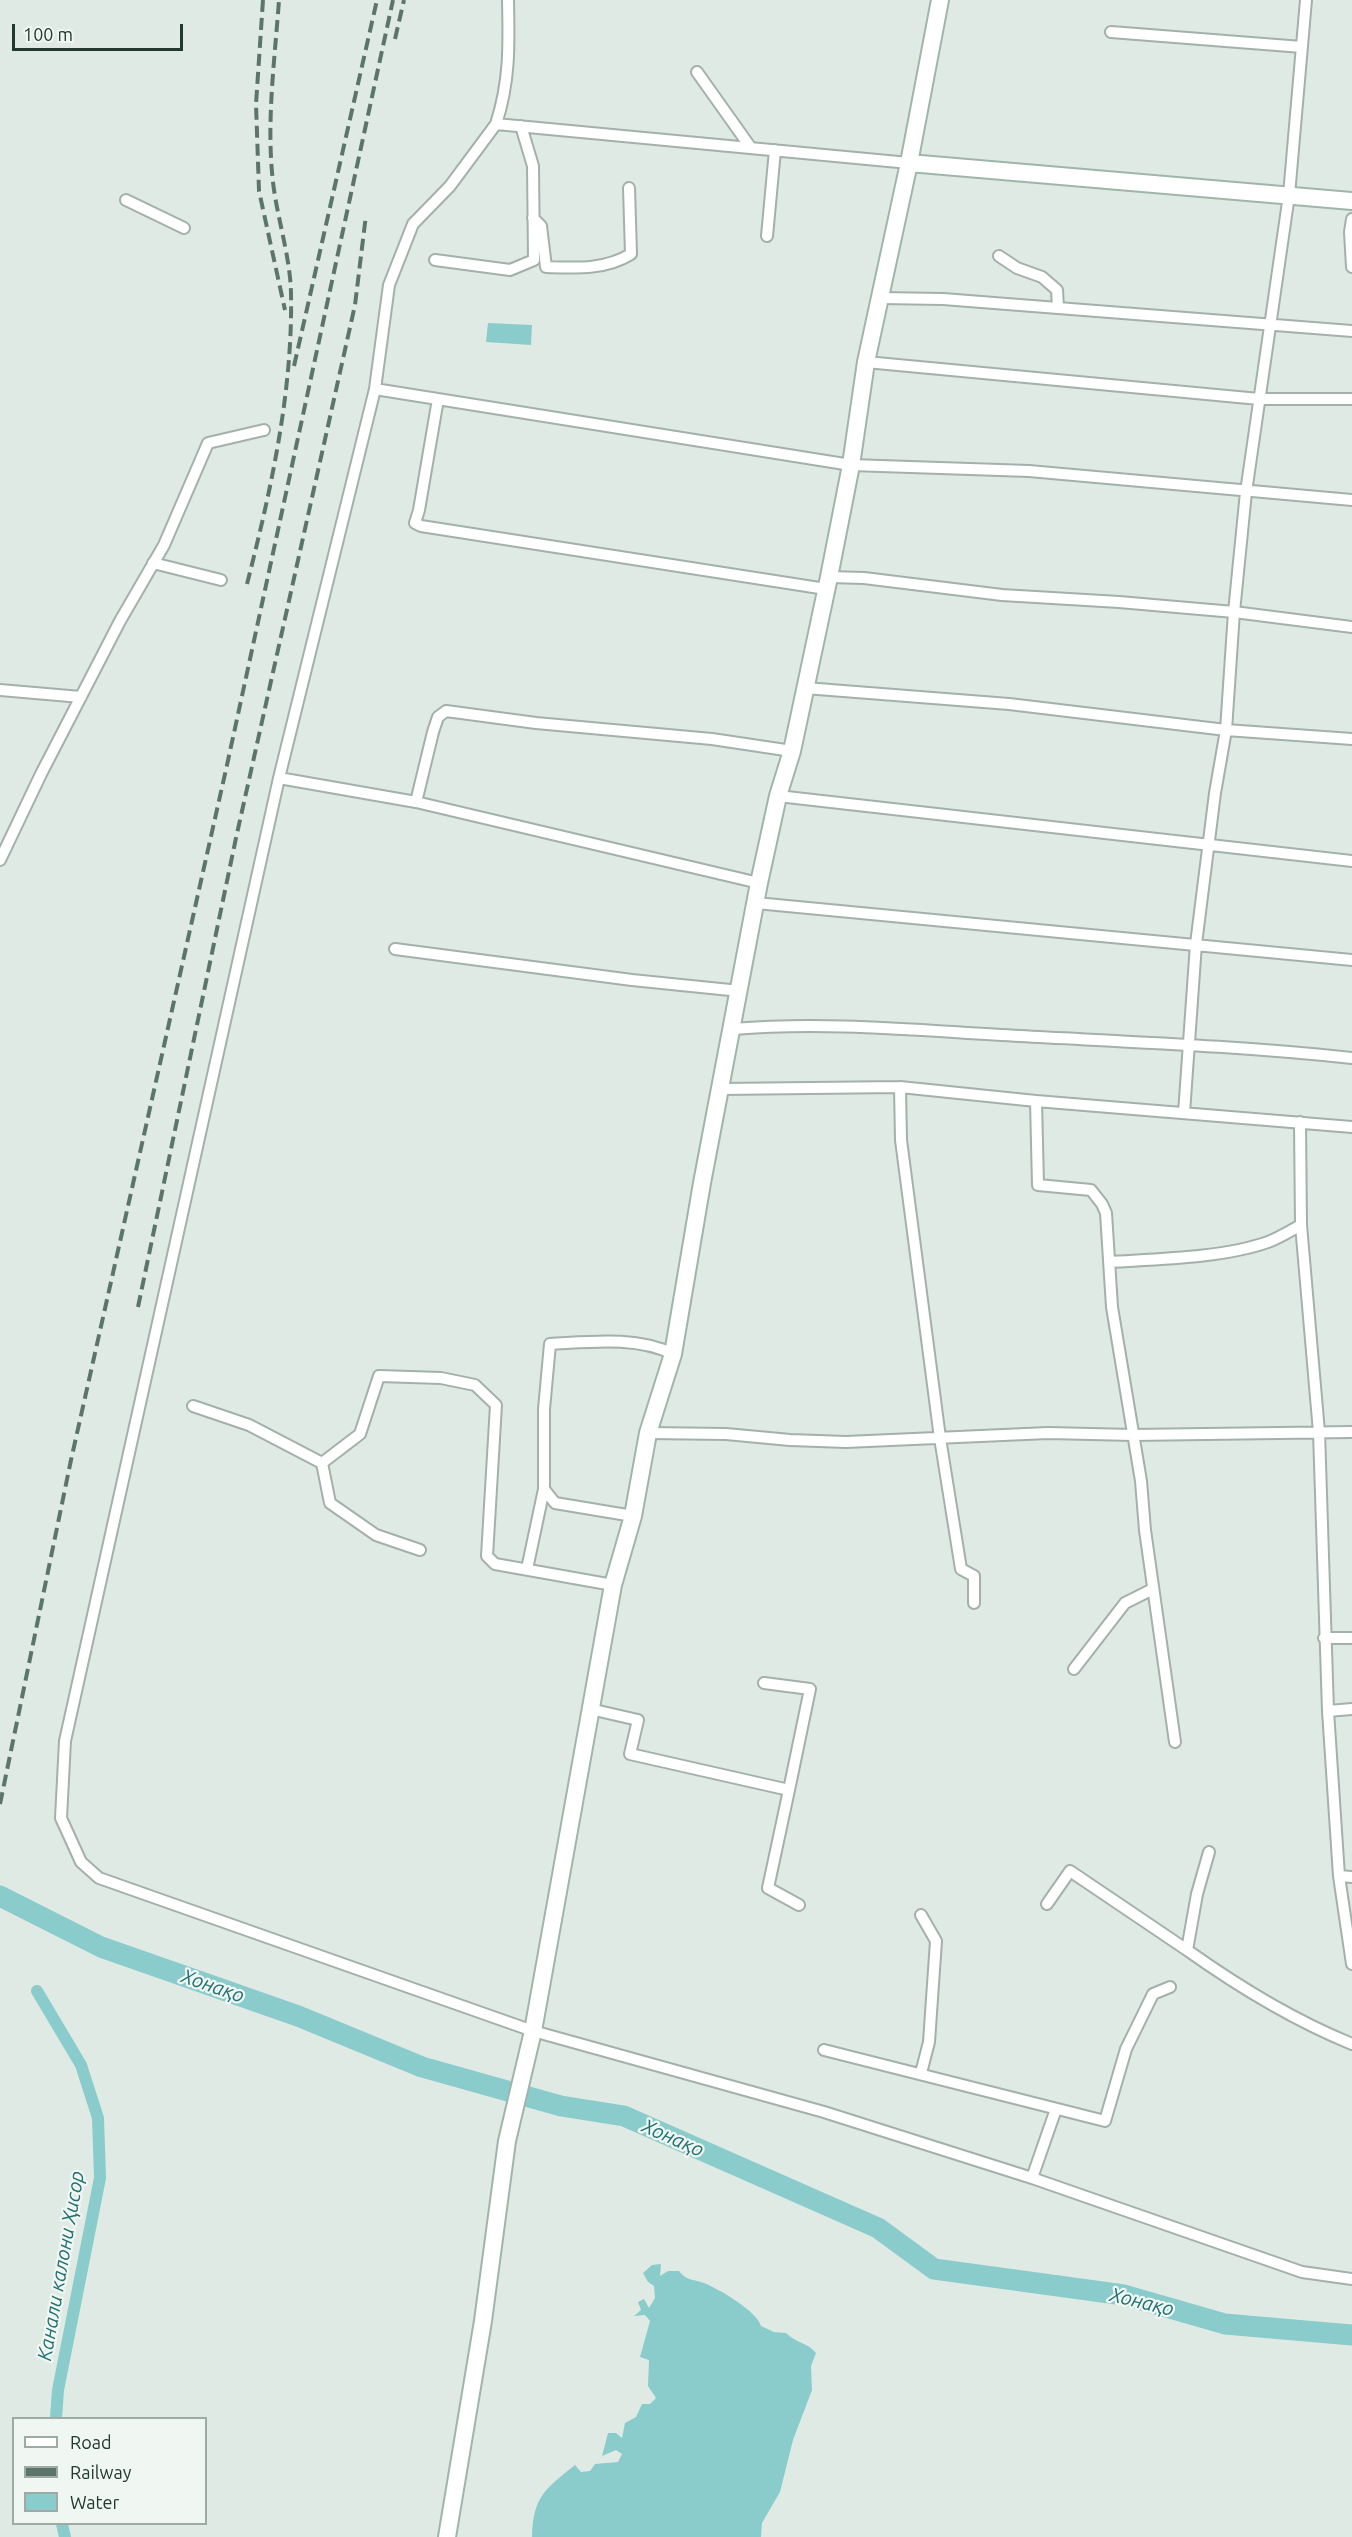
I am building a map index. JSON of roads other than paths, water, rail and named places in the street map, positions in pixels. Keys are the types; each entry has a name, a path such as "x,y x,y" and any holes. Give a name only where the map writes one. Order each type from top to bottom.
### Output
{"street":[{"path":"508,0 509,61 505,97 496,124 450,186 413,224 389,285 375,389 279,778 65,1741 61,1818 81,1862 99,1878 533,2031 824,2112 1032,2178 1302,2272 1352,2279"},
{"path":"447,2537 483,2321 507,2141 533,2031 613,1585 633,1516 648,1433 674,1354 759,883 778,796 792,751 827,583 851,465 866,362 909,163 940,0"},
{"path":"1184,1113 1196,945 1207,846 1226,730 1234,612 1246,492 1289,195 1306,0"},
{"path":"1111,32 1302,47"},
{"path":"697,72 751,148"},
{"path":"496,124 909,163 1352,201"},
{"path":"435,260 510,270 534,260 532,166 521,126"},
{"path":"767,236 775,150"},
{"path":"533,218 541,226 546,267 585,269 619,261 631,254 629,188"},
{"path":"126,200 184,228"},
{"path":"1352,219 1350,232 1352,267"},
{"path":"999,256 1017,268 1042,277 1057,290 1058,308"},
{"path":"880,298 943,299 1352,331"},
{"path":"866,362 1258,399 1352,399"},
{"path":"375,389 851,465 1029,471 1352,500"},
{"path":"438,399 419,510 415,517 416,523 421,526 827,583 864,578 1002,595 1234,612 1352,627"},
{"path":"0,860 81,698 164,545 208,443 264,430"},
{"path":"153,563 221,580"},
{"path":"805,688 1009,704 1226,730 1352,739"},
{"path":"0,690 81,698"},
{"path":"416,802 433,732 438,717 446,711 792,751"},
{"path":"279,778 416,802 759,883"},
{"path":"778,796 1352,861"},
{"path":"756,903 1352,960"},
{"path":"395,948 632,980 740,991"},
{"path":"733,1029 773,1026 876,1028 1266,1049 1352,1059"},
{"path":"721,1089 900,1087 1036,1101 1352,1126"},
{"path":"900,1087 901,1140 940,1438 961,1569 974,1576 974,1603"},
{"path":"1036,1101 1038,1185 1081,1188 1096,1194 1106,1213 1115,1328 1141,1481 1153,1588 1175,1742"},
{"path":"1300,1122 1301,1225 1318,1432 1328,1711 1339,1876 1352,1964"},
{"path":"1110,1262 1177,1258 1234,1249 1267,1242 1301,1225"},
{"path":"527,1569 544,1489 544,1409 550,1344 602,1342 655,1345 674,1354"},
{"path":"322,1462 360,1434 379,1376 441,1378 475,1385 496,1405 487,1556 495,1564 613,1585"},
{"path":"193,1406 249,1425 322,1462"},
{"path":"648,1433 726,1434 846,1442 1048,1433 1133,1435 1352,1432"},
{"path":"322,1462 330,1503 376,1535 420,1550"},
{"path":"544,1489 555,1503 633,1516"},
{"path":"1074,1669 1125,1603 1153,1588"},
{"path":"1324,1638 1352,1638"},
{"path":"764,1683 810,1689 768,1888 799,1905"},
{"path":"591,1709 638,1720 630,1754 789,1790"},
{"path":"1328,1711 1352,1709"},
{"path":"1187,1950 1197,1894 1209,1852"},
{"path":"1047,1904 1070,1871 1236,1984 1323,2032 1352,2044"},
{"path":"1339,1876 1352,1877"},
{"path":"921,1915 936,1941 929,2042 921,2073"},
{"path":"825,2050 1105,2121 1126,2049 1153,1994 1170,1987"},
{"path":"1032,2178 1056,2109"}],"water":[{"path":"488,323 532,325 531,345 486,342"},
{"path":"661,2264 660,2276 668,2271 679,2271 688,2278 711,2286 745,2307 761,2326 774,2332 786,2333 816,2353 811,2366 812,2390 793,2440 780,2492 762,2523 761,2537 532,2537 535,2512 548,2488 575,2465 581,2472 590,2471 595,2464 618,2462 622,2454 616,2450 602,2456 608,2433 616,2433 622,2438 625,2423 636,2417 642,2404 650,2404 656,2398 648,2386 649,2360 640,2357 650,2321 645,2315 634,2316 641,2310 638,2302 644,2299 649,2308 655,2298 654,2286 648,2282 643,2273 652,2265"}],"waterway":[{"name":"Хонақо","path":"0,1896 101,1947 298,2016 422,2067 561,2106 624,2116 878,2228 934,2269 1124,2295 1225,2324 1352,2335"},
{"name":"Канали калони Ҳисор","path":"37,1991 81,2065 98,2118 100,2178 58,2390 56,2417"},
{"name":"Канали калони Ҳисор","path":"62,2525 65,2537"}],"railway":[{"path":"263,0 256,104 259,191 285,310"},
{"path":"247,584 279,440 291,330 290,278 276,202 270,129 279,0"},
{"path":"294,366 377,0"},
{"path":"0,1804 71,1460 227,765 393,0"},
{"path":"395,39 404,0"},
{"path":"138,1307 236,838 355,305 366,215"}]}
